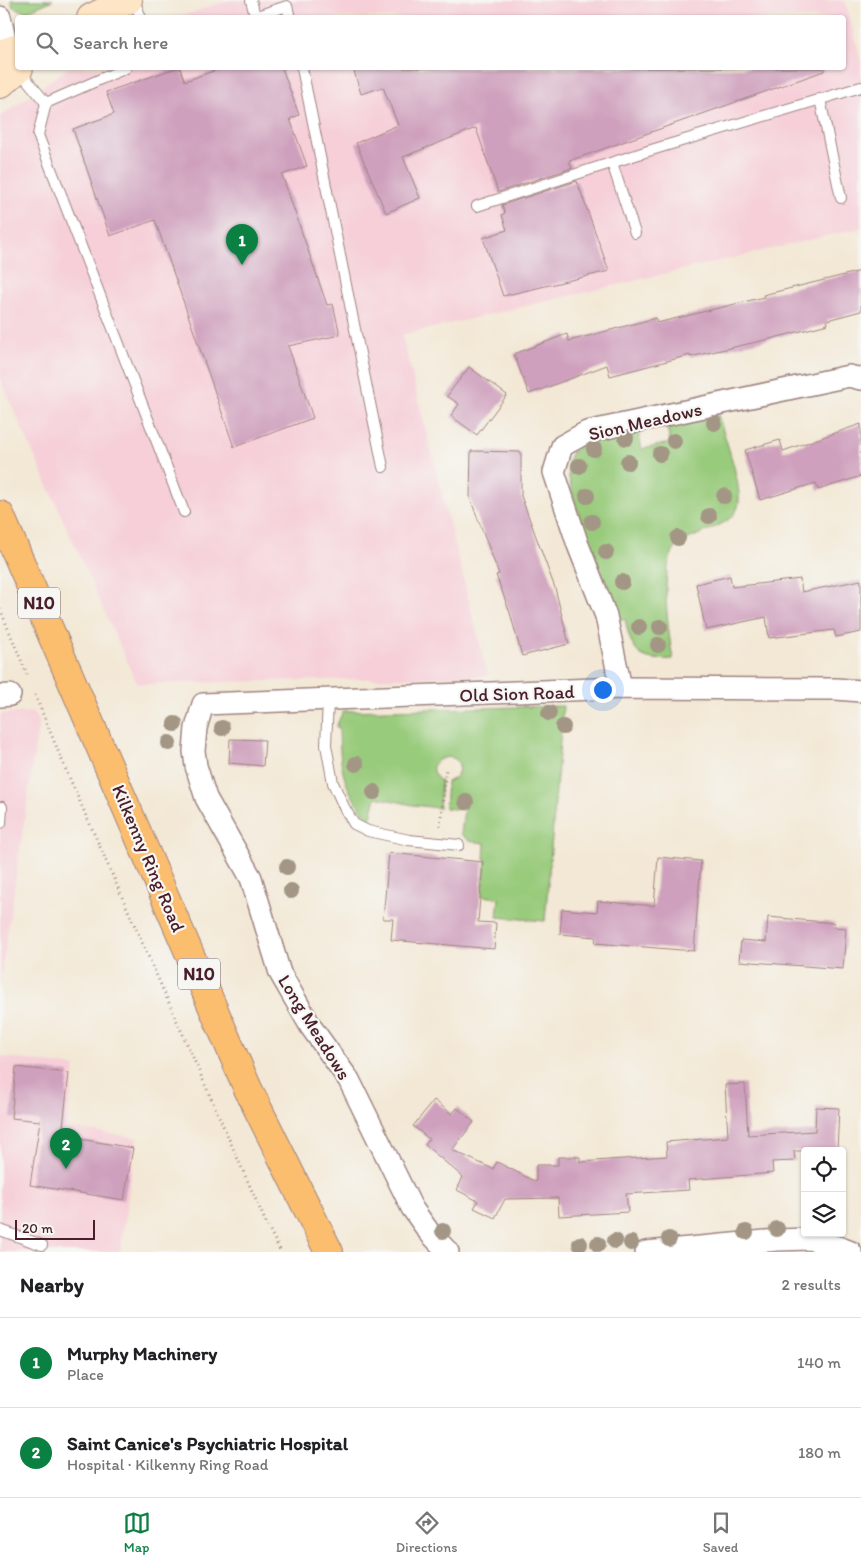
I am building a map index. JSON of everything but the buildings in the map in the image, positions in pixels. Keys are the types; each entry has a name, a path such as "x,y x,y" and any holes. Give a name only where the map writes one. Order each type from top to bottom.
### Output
{"highway":[{"name":"Kilkenny Ring Road","path":"0,515 248,1089 329,1252"}],"main road":[{"path":"97,15 128,0"}],"street":[{"path":"0,17 10,62"},
{"name":"Sion Meadows","path":"621,688 606,616 578,545 554,472 562,446 587,432 849,376 861,379"},
{"name":"Old Sion Road","path":"203,704 621,688 836,689 861,691"},
{"name":"Long Meadows","path":"203,704 196,728 194,751 196,766 206,798 251,878 280,973 311,1027 349,1080 412,1208 429,1232 448,1252"},
{"path":"646,1252 777,1240 809,1239 851,1252"}],"lane":[{"path":"134,0 140,15"},
{"path":"251,0 253,15"},
{"path":"259,15 287,6 289,15"},
{"path":"17,70 46,103"},
{"path":"46,103 121,70"},
{"path":"302,70 383,467"},
{"path":"478,206 861,87"},
{"path":"820,99 842,198"},
{"path":"46,103 38,136 184,512"},
{"path":"612,163 635,233"},
{"path":"328,700 326,745 333,783 344,808 354,824 368,831 409,840 459,845"},
{"path":"0,823 2,823 2,807"},
{"path":"0,1230 42,1244"}],"path":[{"path":"0,609 30,683"},
{"path":"34,692 90,824 267,1225 281,1252"},
{"path":"442,808 446,769"}],"shaded area":[{"path":"231,0 845,0 861,62 861,228 402,335 488,676 137,684 0,379 0,117 65,70 846,70 846,15 184,15"},
{"path":"33,712 39,721 0,984 0,714"},
{"path":"0,1056 75,1067 66,1127 137,1138 120,1252 0,1252"}],"green space":[{"path":"11,0 53,0 26,12 13,7"},
{"path":"718,415 736,475 739,498 738,507 726,521 687,540 676,548 667,570 666,585 669,634 673,659 651,659 638,652 634,647 630,640 625,619 617,620 610,594 575,501 568,465 571,454 584,443 602,437 638,432 642,449 670,443 667,426"},
{"path":"563,706 545,921 497,917 499,898 482,896 486,859 484,859 485,843 470,841 461,834 464,810 445,808 447,782 456,777 459,767 457,760 444,758 437,761 433,766 434,773 441,781 439,808 413,805 376,797 370,820 353,798 344,777 340,755 339,727 336,727 343,711"}],"place":[{"name":"Murphy Machinery","path":"242,265"},
{"name":"Saint Canice's Psychiatric Hospital","path":"66,1169"}]}
